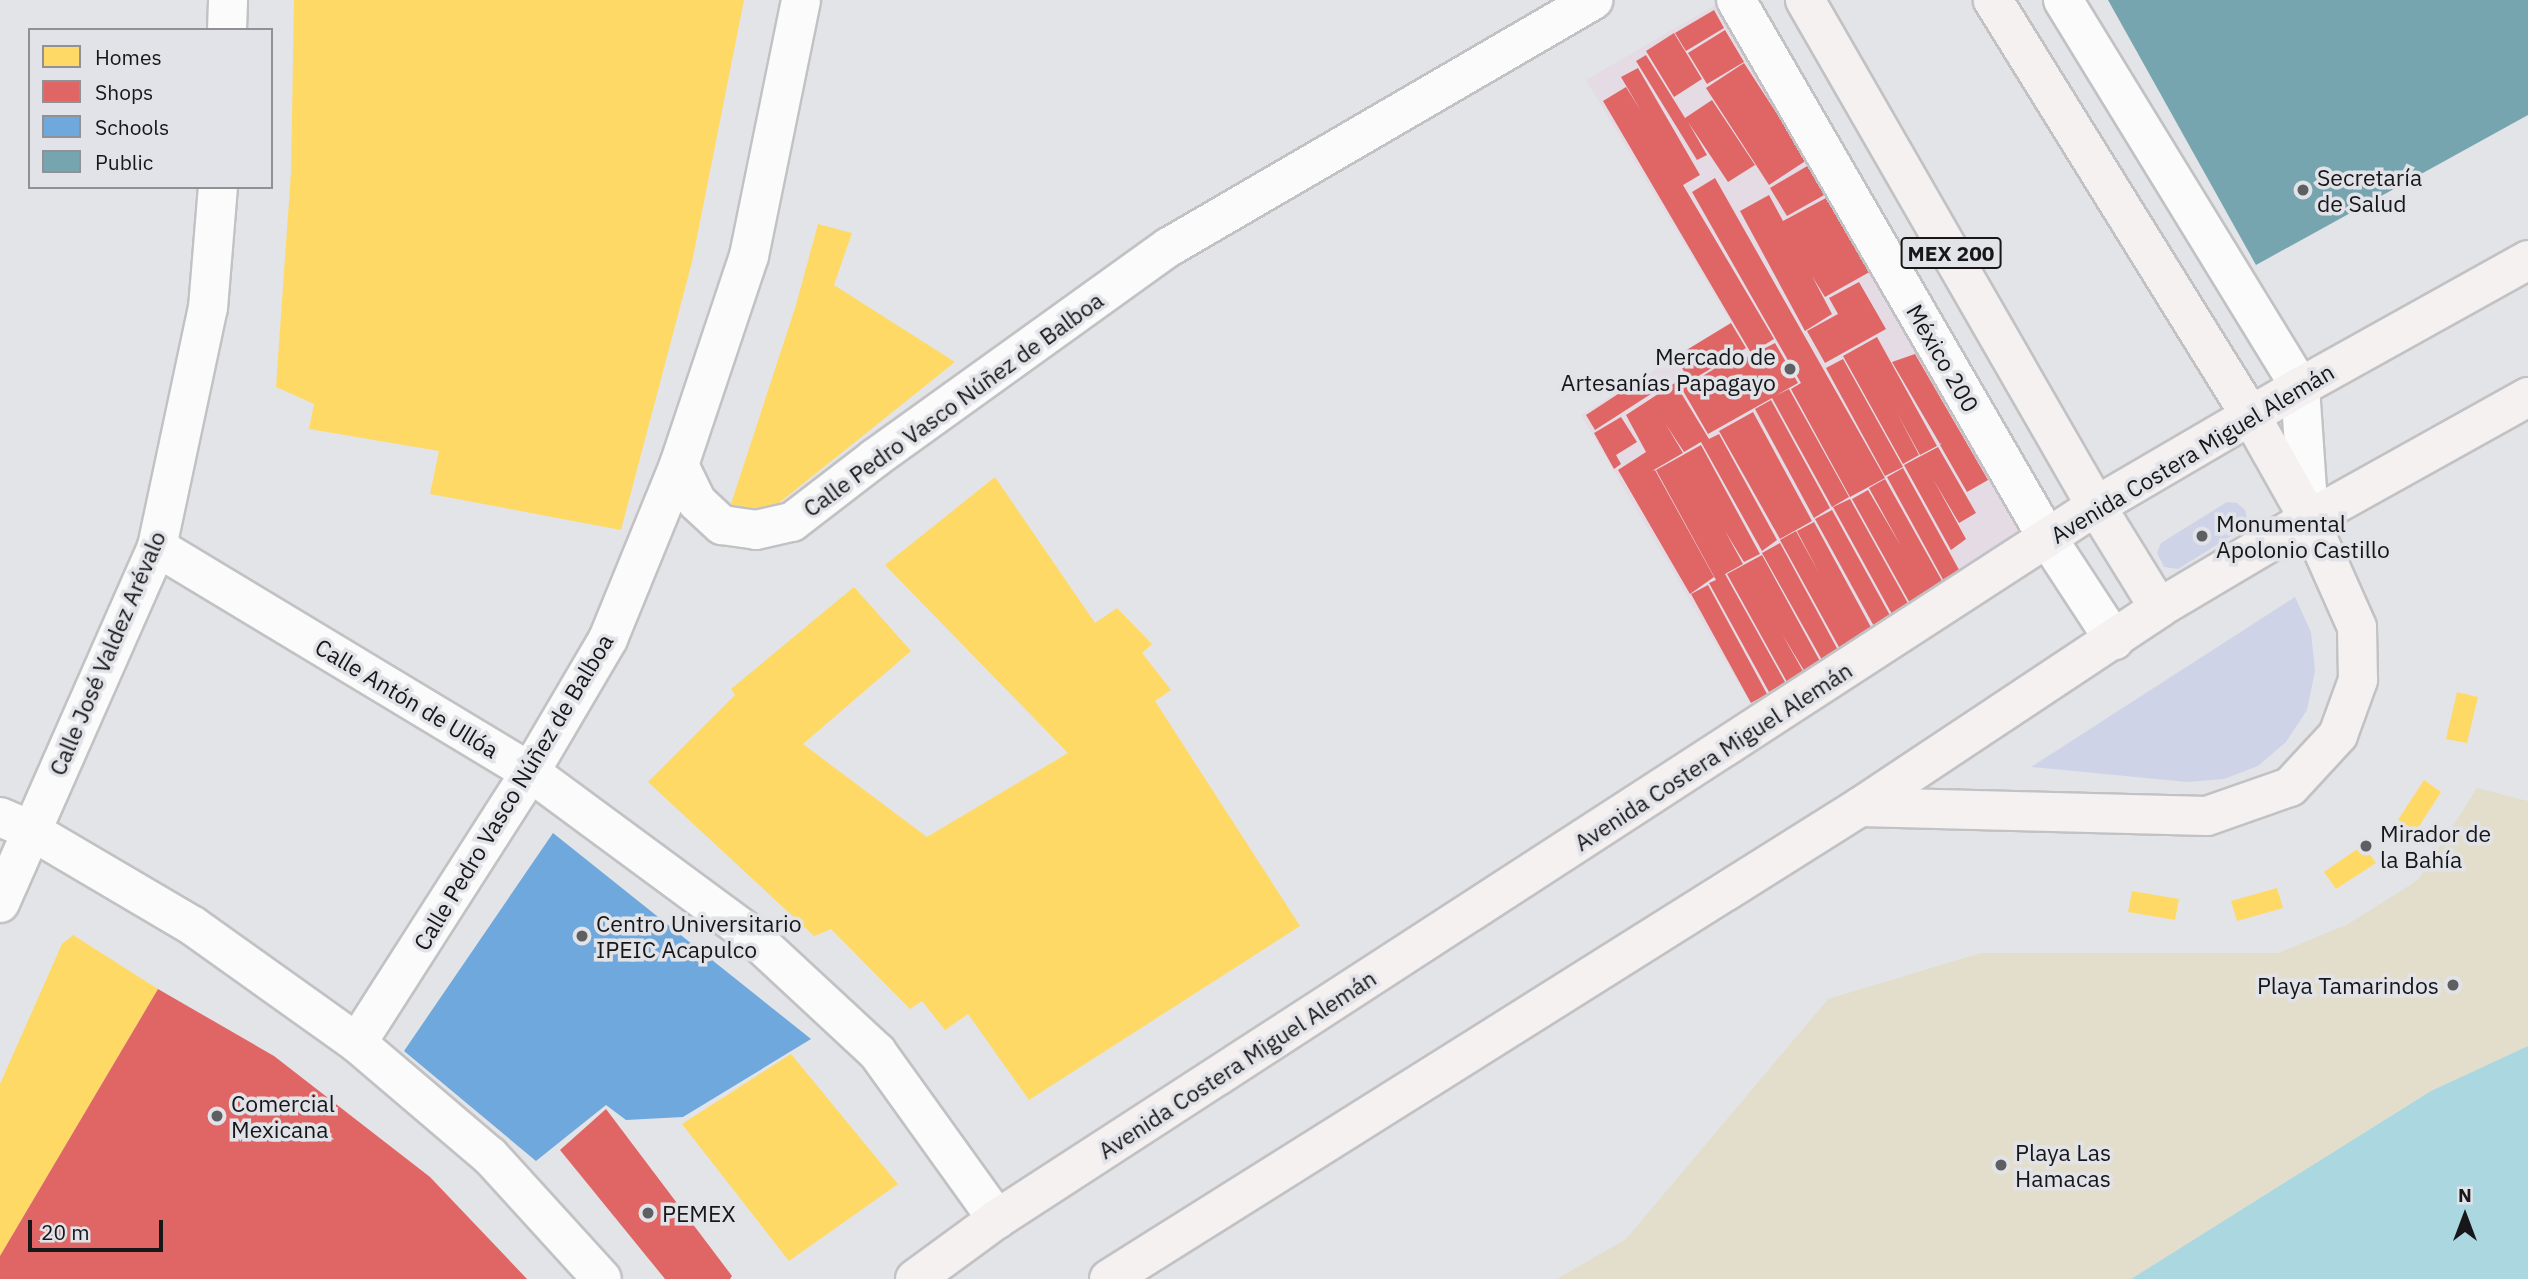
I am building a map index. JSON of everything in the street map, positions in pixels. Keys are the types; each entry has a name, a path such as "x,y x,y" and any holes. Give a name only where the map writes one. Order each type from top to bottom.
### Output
{"main road":[{"name":"MEX 200","path":"1805,0 2096,506 2160,608"},
{"path":"1860,807 2207,816 2290,787 2338,735 2358,680 2357,627 2309,519 2252,418 1993,0"},
{"name":"Avenida Costera Miguel Alemán","path":"915,1279 997,1219 2096,506 2252,418 2300,387 2528,260"},
{"path":"1109,1279 1860,807 2160,608 2309,519 2528,397"}],"street":[{"path":"228,0 228,28"},
{"path":"679,465 749,256 801,0"},
{"name":"Calle Pedro Vasco Núñez de Balboa","path":"679,465 697,502 722,525 756,530 792,522 875,458 1169,247 1593,0"},
{"name":"México 200","path":"1736,0 2048,539 2114,640"},
{"path":"2063,0 2300,387 2309,519"},
{"name":"Calle José Valdez Arévalo","path":"0,903 15,824 157,547 208,308 218,189"},
{"name":"Calle Pedro Vasco Núñez de Balboa","path":"357,1043 530,772 608,639 679,465"},
{"name":"Calle Antón de Ullóa","path":"157,547 530,772 751,935 877,1052 997,1219"},
{"path":"15,824 193,926 357,1043 490,1156 602,1279"}],"shaded area":[{"name":"Mercado de Artesanías Papagayo","path":"1717,4 2020,534 1752,706 1581,415 1731,322 1586,80"},
{"path":"2227,502 2237,503 2245,510 2247,519 2244,528 2178,569 2164,567 2157,553 2161,543"},
{"path":"2295,597 2311,632 2315,671 2307,710 2286,742 2258,766 2224,779 2187,782 2031,767"},
{"path":"2528,1046 2528,1279 2131,1279 2431,1091"}],"sand":[{"name":"Playa Las Hamacas","path":"2477,788 2528,801 2528,1046 2431,1091 2131,1279 1557,1279 1626,1239 1828,999 1981,953 2278,953 2348,924 2418,880"}],"building: Homes":[{"path":"294,0 744,0 692,262 621,530 430,494 439,451 309,429 314,404 276,387 291,172"},
{"path":"818,224 852,233 834,285 955,362 754,523 731,504 796,305"},
{"path":"995,477 1095,623 1117,608 1152,644 1142,653 1171,690 1155,701 1300,926 1029,1100 968,1014 945,1030 922,1001 910,1009 831,929 814,936 648,782 735,695 731,689 854,587 911,651 803,744 927,837 1068,753 885,565"},
{"path":"2457,692 2478,697 2467,743 2446,739"},
{"path":"2424,780 2441,792 2416,831 2398,820"},
{"path":"2363,845 2376,863 2336,889 2324,872"},
{"path":"2277,888 2283,908 2237,921 2231,901"},
{"path":"2132,891 2179,899 2175,920 2128,912"},
{"path":"73,935 158,989 0,1256 0,1084 62,944"},
{"path":"791,1054 898,1184 789,1261 682,1124"}],"building: Shops":[{"path":"1714,10 1724,28 1686,51 1675,33"},
{"path":"1725,30 1744,62 1707,84 1688,53"},
{"path":"1674,33 1702,79 1674,97 1646,51"},
{"path":"1646,55 1685,118 1712,100 1755,165 1728,182 1688,122 1707,155 1697,160 1636,61"},
{"path":"1744,63 1807,160 1769,185 1706,88"},
{"path":"1638,68 1700,175 1683,185 1774,339 1751,353 1603,101 1626,87 1641,111 1621,77"},
{"path":"1809,165 1826,194 1787,216 1770,188"},
{"path":"1715,178 1885,478 1850,497 1791,389 1801,383 1692,192"},
{"path":"1839,191 1882,265 1825,297 1812,276 1832,314 1805,331 1740,211 1769,195 1783,221"},
{"path":"1859,282 1886,329 1825,363 1807,331 1838,314 1829,298"},
{"path":"1731,323 1746,348 1690,381 1675,357"},
{"path":"1877,337 1937,446 1920,455 1897,413 1919,455 1903,464 1843,356"},
{"path":"1775,343 1798,383 1775,396 1789,389 1849,497 1832,507 1772,398 1708,434 1682,389 1738,354 1742,360"},
{"path":"1915,354 1988,480 1967,492 1940,445 1942,443 1940,444 1892,362"},
{"path":"1843,359 1903,467 1885,476 1826,368"},
{"path":"1644,377 1654,392 1595,430 1586,415"},
{"path":"1675,383 1709,439 1719,434 1777,540 1762,551 1701,442 1684,452 1665,423 1683,453 1652,471 1655,470 1714,577 1690,594 1618,470 1646,452 1626,415"},
{"path":"1771,400 1830,508 1814,518 1755,409"},
{"path":"1753,412 1812,521 1780,539 1719,431"},
{"path":"1621,417 1637,442 1616,455 1621,464 1614,469 1594,433"},
{"path":"1701,445 1760,554 1744,562 1725,531 1743,564 1725,574 1785,682 1769,692 1709,583 1716,580 1656,470"},
{"path":"1938,447 1976,513 1959,523 1933,479 1966,539 1951,550 1904,465"},
{"path":"1903,468 1963,577 1946,585 1887,477"},
{"path":"1885,479 1946,588 1912,607 1852,499 1868,490 1901,546 1869,488"},
{"path":"1850,499 1910,607 1893,616 1833,507"},
{"path":"1832,510 1892,619 1875,628 1815,519"},
{"path":"1814,522 1873,631 1840,649 1780,540 1796,531 1819,573 1797,531"},
{"path":"1780,543 1839,652 1822,660 1762,553"},
{"path":"1762,555 1821,663 1805,672 1782,634 1804,673 1787,682 1727,574"},
{"path":"1708,585 1767,694 1751,703 1691,594"},
{"name":"Comercial Mexicana","path":"158,989 274,1056 430,1177 527,1279 0,1279 0,1256"},
{"name":"PEMEX","path":"606,1109 732,1276 730,1279 665,1279 560,1150"}],"building: Schools":[{"name":"Centro Universitario IPEIC Acapulco","path":"553,833 811,1039 683,1117 626,1120 606,1105 536,1161 404,1051"}],"building: Public":[{"name":"Secretaría de Salud","path":"2108,0 2528,0 2528,115 2256,265"}],"place":[{"name":"Secretaría de Salud","path":"2303,190"},
{"name":"Mercado de Artesanías Papagayo","path":"1790,369"},
{"name":"Monumental Apolonio Castillo","path":"2202,536"},
{"name":"Mirador de la Bahía","path":"2366,846"},
{"name":"Centro Universitario IPEIC Acapulco","path":"582,936"},
{"name":"Playa Tamarindos","path":"2453,985"},
{"name":"Comercial Mexicana","path":"217,1116"},
{"name":"Playa Las Hamacas","path":"2001,1165"},
{"name":"PEMEX","path":"648,1213"}]}
